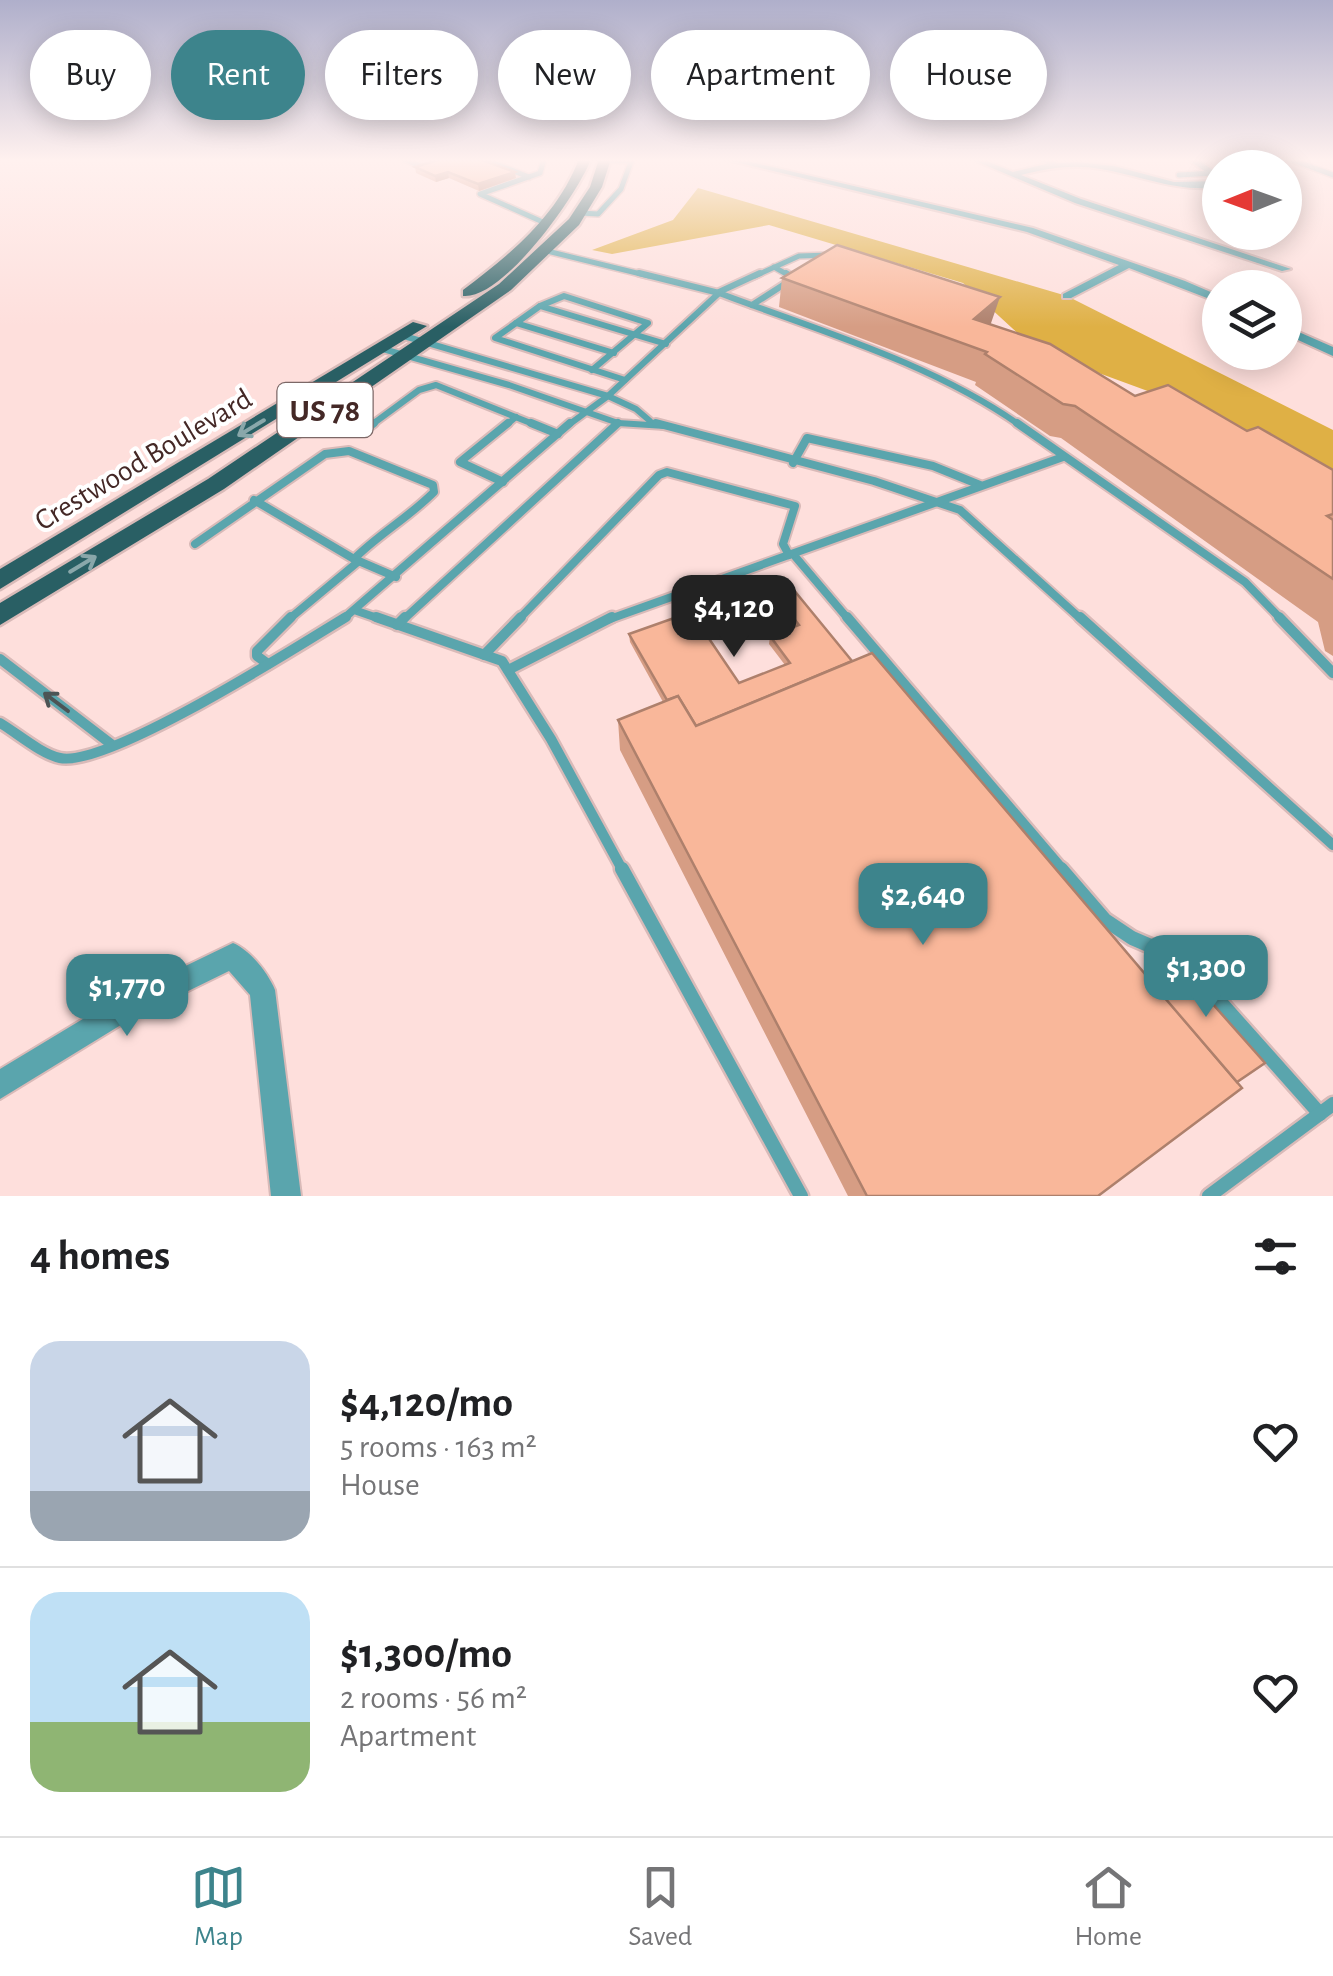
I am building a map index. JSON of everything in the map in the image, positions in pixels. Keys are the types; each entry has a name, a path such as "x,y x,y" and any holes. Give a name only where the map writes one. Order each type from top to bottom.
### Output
{"main road":[{"path":"551,217 567,215"},
{"name":"Crestwood Boulevard","path":"0,615 216,484 412,344 505,287 547,251 578,215"},
{"name":"Crestwood Boulevard","path":"0,580 383,349 412,344 493,275 551,217"}],"street":[{"path":"965,215 1030,230 1202,293"},
{"path":"1120,215 1286,269"},
{"path":"1068,296 1129,264"},
{"path":"1302,338 1333,352"},
{"path":"0,1084 120,1011 233,956 262,990 286,1196"}],"lane":[{"path":"544,215 551,217"},
{"path":"547,251 718,292 884,355 997,409 1246,582 1333,673"},
{"path":"0,723 60,758 111,744 178,718 357,611 583,412 608,396 718,292 799,256 838,256"},
{"path":"752,305 794,278 774,267"},
{"path":"592,370 648,326 643,318 564,296 540,306 495,338 592,370 625,380"},
{"path":"540,306 666,344"},
{"path":"516,323 614,352"},
{"path":"412,344 608,396 636,409 651,422"},
{"path":"412,344 583,412 618,422 651,422 874,481 960,510 1333,845"},
{"path":"370,426 419,390 436,385 558,434"},
{"path":"503,482 460,462 516,417"},
{"path":"397,624 618,422"},
{"path":"792,462 808,438 933,466 980,485"},
{"path":"195,544 324,454 349,451 433,485 434,492 403,522 370,543 356,560 265,639 257,651 268,664"},
{"path":"508,670 615,616 1063,458"},
{"path":"484,655 659,475 667,472 795,506 783,544 1105,920 1132,938 1183,960 1326,1109 1209,1196"},
{"path":"254,500 356,560 396,577"},
{"path":"357,611 502,661 551,739 801,1196"},
{"path":"0,660 111,744"}],"shaded area":[{"path":"677,215 790,215 1067,296 1202,364 1202,370 1214,370 1333,430 1333,497 1194,408 1036,350 963,283 769,225 612,254 592,250 673,220"}],"building":[{"path":"837,245 1000,297 974,319 1050,344 1135,396 1168,385 1247,431 1258,427 1333,470 1333,514 1327,516 1333,520 1333,579 1075,406 1063,404 987,352 782,278"},
{"path":"784,578 852,661 696,726 678,696 667,700 629,634 691,612 739,683 790,663 770,636 799,625 767,585"},
{"path":"872,653 1242,1088 1098,1196 867,1196 618,720 678,696 696,726"},
{"path":"1172,958 1265,1063 1237,1082 1146,976"}]}
